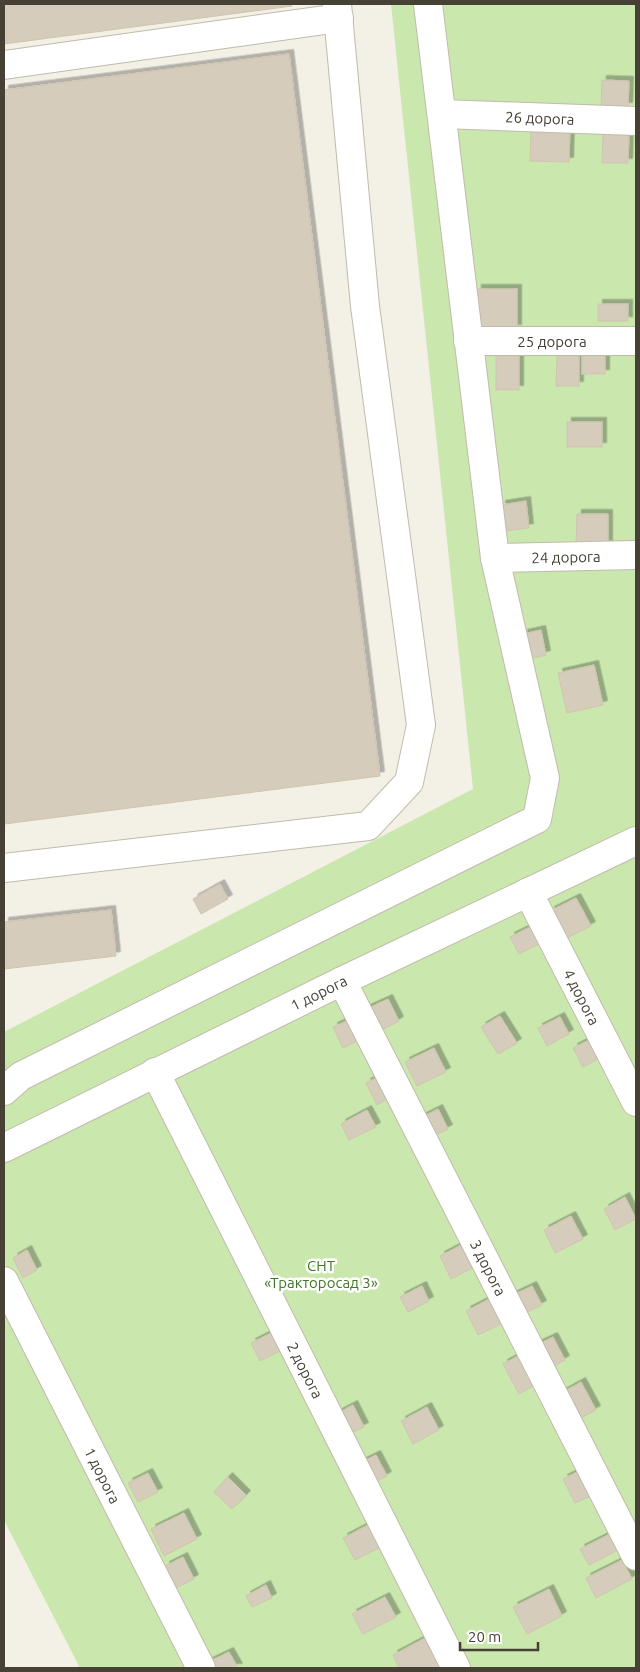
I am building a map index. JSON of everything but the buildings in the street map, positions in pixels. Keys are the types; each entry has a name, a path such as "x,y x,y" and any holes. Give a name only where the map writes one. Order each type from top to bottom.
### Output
{"street":[{"path":"4,1092 21,1076 537,819 545,778 495,558 428,4"},
{"path":"4,65 338,11 365,306 421,725 409,782 368,826 4,868"},
{"name":"26 дорога","path":"442,114 636,121"},
{"name":"25 дорога","path":"468,341 636,341"},
{"name":"24 дорога","path":"495,558 636,555"},
{"name":"1 дорога","path":"4,1148 342,981 636,841"},
{"name":"4 дорога","path":"528,892 636,1102"},
{"name":"3 дорога","path":"342,981 636,1556"},
{"name":"2 дорога","path":"155,1072 456,1668"},
{"name":"1 дорога","path":"4,1281 201,1668"}],"green space":[{"name":"СНТ «Тракторосад 3»","path":"391,4 636,4 636,1668 80,1668 4,1520 4,1032 473,789"}]}
